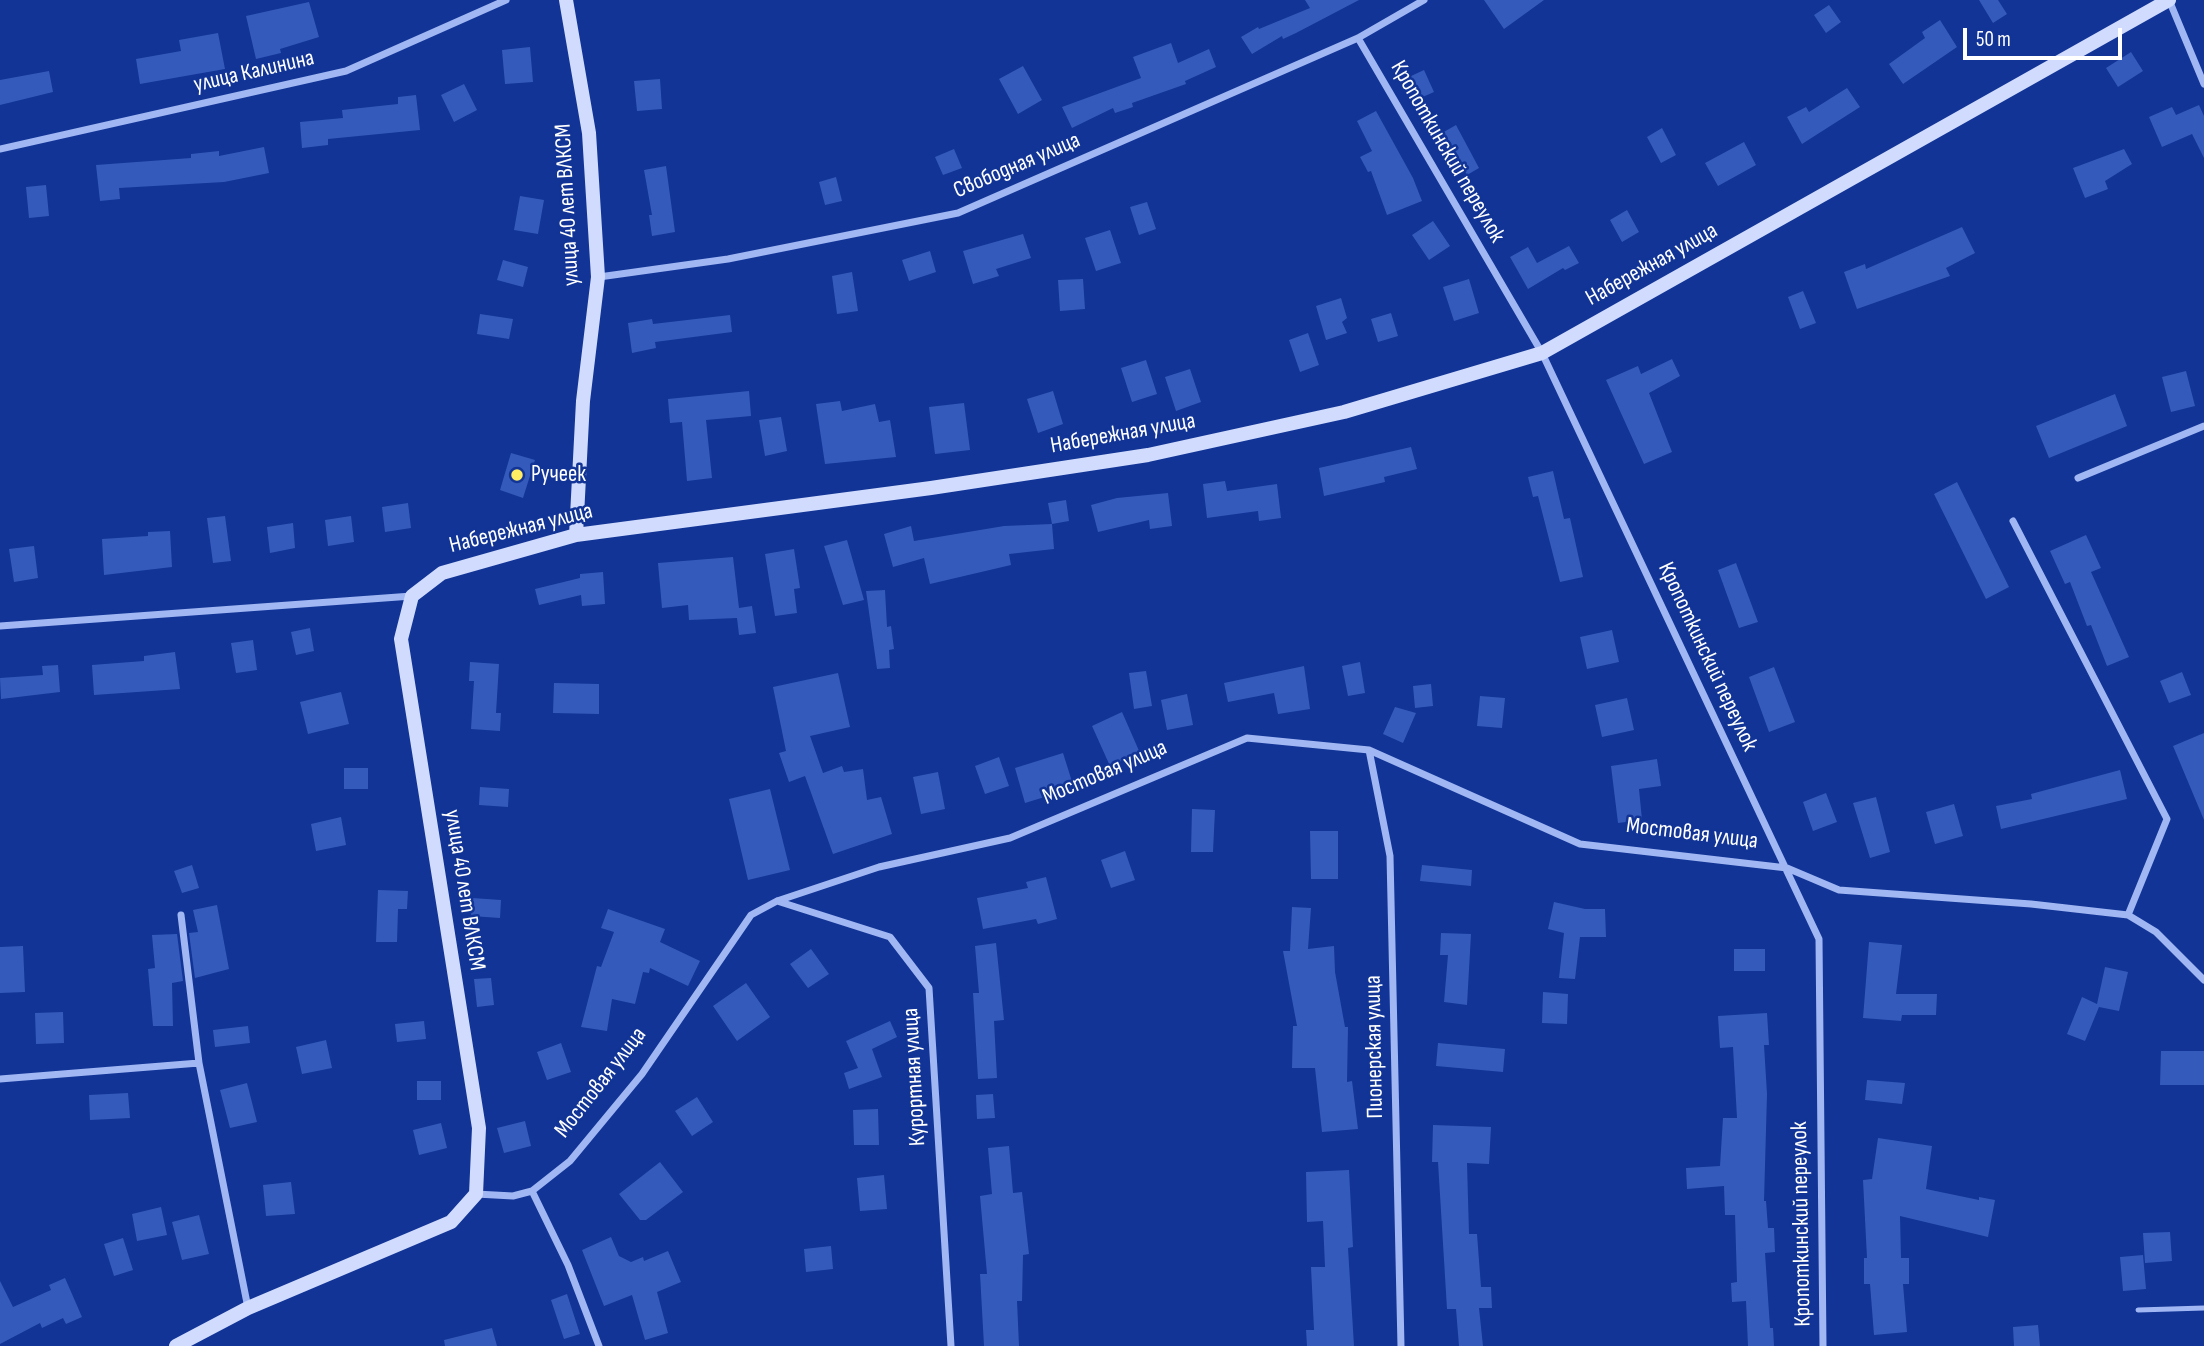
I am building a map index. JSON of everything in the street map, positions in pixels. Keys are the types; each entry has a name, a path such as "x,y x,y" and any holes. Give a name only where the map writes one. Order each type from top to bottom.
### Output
{"street":[{"name":"улица Калинина","path":"0,149 346,71 506,0"},
{"name":"улица 40 лет ВЛКСМ","path":"566,0 589,133 598,278 583,401 576,535"},
{"name":"Свободная улица","path":"598,278 728,259 958,214 1358,38 1423,0"},
{"path":"2169,0 2204,85"},
{"name":"Набережная улица","path":"412,596 442,573 576,535 931,488 1148,455 1344,412 1542,353 2169,0"},
{"name":"Кропоткинский переулок","path":"1358,38 1542,353 1819,939 1823,1346"},
{"path":"2077,478 2204,426"},
{"path":"2013,521 2167,819 2127,915"},
{"name":"улица 40 лет ВЛКСМ","path":"412,596 401,639 479,1128 476,1194"},
{"path":"0,626 412,596"},
{"name":"Мостовая улица","path":"532,1191 570,1161 642,1074 751,915 777,901 879,867 1010,838 1247,737 1369,750 1580,844 1787,868 1839,890 2127,915 2156,932 2204,980"},
{"name":"Пионерская улица","path":"1369,750 1390,856 1401,1346"},
{"name":"Курортная улица","path":"777,901 890,937 929,988 951,1346"},
{"path":"181,915 199,1063 248,1308"},
{"path":"0,1079 199,1063"},
{"path":"176,1346 248,1308 451,1222 476,1194 513,1196 532,1191 568,1265 599,1346"}],"lane":[{"path":"2138,1310 2204,1308"}],"building":[{"path":"1305,0 1359,0 1296,33 1283,39 1282,36 1252,54 1241,37 1258,27 1259,29 1310,8"},
{"path":"1484,0 1544,0 1504,29"},
{"path":"1979,0 1998,0 2007,14 1993,23"},
{"path":"309,2 319,37 280,49 281,53 256,59 246,16"},
{"path":"1829,5 1841,22 1826,33 1814,15"},
{"path":"1940,20 1957,47 1903,84 1889,64 1925,38 1922,32"},
{"path":"218,33 225,69 140,84 136,59 181,51 179,40"},
{"path":"1171,43 1178,63 1209,49 1216,67 1185,81 1186,84 1132,103 1133,107 1115,113 1113,108 1072,128 1062,107 1141,78 1133,57"},
{"path":"530,47 533,82 505,84 502,50"},
{"path":"2131,52 2143,71 2118,87 2106,68"},
{"path":"1023,66 1042,100 1018,114 999,79"},
{"path":"1424,70 1434,92 1418,99 1409,77"},
{"path":"49,71 53,92 0,105 0,80"},
{"path":"660,79 662,109 637,111 634,81"},
{"path":"464,84 477,110 454,122 441,95"},
{"path":"1847,88 1860,107 1802,144 1787,117 1806,107 1809,112"},
{"path":"416,95 420,130 328,139 328,145 302,148 300,122 343,118 342,110 398,104 398,97"},
{"path":"2199,105 2204,116 2204,158 2192,134 2162,147 2149,117 2172,107 2176,115"},
{"path":"1376,111 1413,178 1422,201 1387,215 1371,171 1368,172 1360,157 1372,151 1357,121"},
{"path":"1456,125 1479,168 1467,175 1442,133"},
{"path":"1662,128 1676,155 1661,163 1647,137"},
{"path":"1744,142 1756,165 1718,186 1705,163"},
{"path":"264,147 269,173 224,182 119,188 120,199 100,201 96,165 191,158 191,154 219,151 219,156"},
{"path":"954,149 962,168 943,175 935,157"},
{"path":"2124,149 2132,164 2105,181 2108,189 2085,198 2073,168"},
{"path":"666,166 675,232 652,236 649,215 652,215 644,170"},
{"path":"836,177 842,201 825,205 819,182"},
{"path":"46,185 49,216 29,218 26,187"},
{"path":"520,196 544,200 538,234 514,230"},
{"path":"1147,202 1156,229 1139,235 1130,207"},
{"path":"1627,210 1639,232 1622,242 1610,220"},
{"path":"1433,221 1450,246 1429,260 1412,235"},
{"path":"1962,227 1975,253 1946,268 1950,276 1857,309 1844,272 1865,264 1866,269"},
{"path":"1110,230 1121,263 1096,271 1085,238"},
{"path":"1023,234 1031,258 996,269 999,276 973,284 963,251"},
{"path":"1569,246 1579,263 1565,270 1563,268 1528,289 1510,257 1528,247 1537,263"},
{"path":"930,251 936,272 909,281 902,260"},
{"path":"503,260 528,267 523,287 497,280"},
{"path":"852,272 858,311 837,314 832,276"},
{"path":"1083,279 1085,309 1060,311 1058,280"},
{"path":"1469,279 1479,313 1454,321 1443,287"},
{"path":"1803,291 1816,323 1800,329 1788,297"},
{"path":"1341,298 1347,318 1342,322 1347,333 1326,340 1316,306"},
{"path":"1391,313 1398,336 1378,342 1371,319"},
{"path":"480,314 513,319 509,339 477,334"},
{"path":"730,315 732,332 655,342 656,348 632,353 628,323 652,319 653,324"},
{"path":"1308,333 1319,365 1300,372 1289,340"},
{"path":"1672,359 1680,376 1649,393 1672,452 1644,464 1606,380 1638,366 1641,374"},
{"path":"1146,360 1157,394 1132,402 1121,368"},
{"path":"1190,369 1201,402 1176,411 1165,377"},
{"path":"2186,371 2195,406 2171,412 2162,377"},
{"path":"749,391 751,416 706,420 712,478 687,481 682,422 670,423 668,399"},
{"path":"1053,391 1063,424 1038,433 1027,399"},
{"path":"2115,394 2127,426 2049,458 2036,426"},
{"path":"840,401 842,411 875,404 879,422 890,420 896,457 825,464 816,404"},
{"path":"964,403 970,450 935,454 929,407"},
{"path":"781,417 787,451 765,456 759,420"},
{"path":"1411,447 1417,469 1384,477 1385,482 1324,496 1319,468"},
{"name":"Ручеек","path":"511,453 535,460 523,498 500,490"},
{"path":"1553,471 1564,519 1570,518 1583,577 1560,582 1538,496 1533,497 1528,477"},
{"path":"1225,481 1227,491 1277,484 1281,518 1259,521 1258,511 1207,518 1203,484"},
{"path":"1957,482 2009,587 1986,599 1934,494"},
{"path":"1168,493 1172,526 1150,529 1149,520 1098,532 1091,505 1117,498"},
{"path":"1066,500 1069,521 1052,524 1048,503"},
{"path":"408,503 411,528 385,532 382,507"},
{"path":"225,516 231,561 213,563 207,518"},
{"path":"351,516 354,542 328,546 325,520"},
{"path":"293,523 295,548 270,553 267,527"},
{"path":"1052,524 1054,549 1009,554 1011,565 930,584 924,558 893,567 884,534 911,526 914,541 1004,526"},
{"path":"170,531 172,567 104,575 102,539 148,536 148,532"},
{"path":"2086,535 2101,568 2091,572 2129,657 2107,666 2091,625 2087,626 2070,582 2065,584 2050,551"},
{"path":"847,540 864,600 843,605 824,546"},
{"path":"34,546 38,578 14,582 9,549"},
{"path":"794,549 800,588 794,589 797,613 775,616 765,554"},
{"path":"733,557 739,608 752,606 756,633 739,635 737,618 689,620 688,605 662,608 658,563"},
{"path":"1736,563 1758,622 1739,628 1718,570"},
{"path":"603,572 605,604 582,606 581,595 539,605 535,589 580,578 580,574"},
{"path":"885,590 887,627 891,626 894,649 889,650 890,668 877,669 866,591"},
{"path":"310,628 314,651 296,655 291,632"},
{"path":"1612,630 1619,662 1587,669 1580,637"},
{"path":"253,640 257,670 236,673 231,643"},
{"path":"175,652 180,689 94,695 92,665 144,661 144,656"},
{"path":"470,662 499,664 496,713 501,713 500,731 471,729 474,681 469,681"},
{"path":"1360,662 1365,693 1348,696 1342,666"},
{"path":"58,665 60,692 1,699 0,678 43,675 42,666"},
{"path":"1304,666 1310,709 1278,714 1274,693 1228,702 1224,683"},
{"path":"1774,667 1795,722 1769,732 1749,677"},
{"path":"1146,671 1152,706 1134,709 1129,673"},
{"path":"2182,672 2191,695 2169,703 2160,681"},
{"path":"838,673 850,727 810,736 823,773 842,766 844,772 863,769 867,800 881,797 892,834 833,854 805,776 789,782 779,753 786,751 773,687"},
{"path":"554,683 599,684 599,714 553,713"},
{"path":"1431,684 1433,706 1415,708 1413,686"},
{"path":"341,692 349,724 308,734 300,702"},
{"path":"1187,694 1193,725 1167,730 1161,700"},
{"path":"1480,696 1505,698 1502,728 1477,726"},
{"path":"1627,698 1634,730 1602,737 1595,705"},
{"path":"1395,707 1416,713 1403,743 1383,734"},
{"path":"1122,712 1140,753 1110,766 1092,726"},
{"path":"2204,733 2204,820 2173,746"},
{"path":"1063,753 1074,788 1025,803 1015,768"},
{"path":"999,757 1009,786 985,794 975,766"},
{"path":"1657,759 1661,786 1639,789 1642,820 1618,823 1611,766"},
{"path":"344,768 368,768 368,789 344,789"},
{"path":"2120,770 2127,799 2001,829 1996,806 2032,799 2031,794"},
{"path":"938,772 945,809 921,814 913,777"},
{"path":"480,787 509,789 508,807 479,805"},
{"path":"770,789 790,870 748,880 729,799"},
{"path":"1826,793 1837,822 1813,831 1803,802"},
{"path":"1876,797 1890,852 1870,858 1853,803"},
{"path":"1954,804 1963,836 1935,844 1926,812"},
{"path":"1192,809 1215,810 1213,852 1191,852"},
{"path":"341,817 346,845 316,851 311,824"},
{"path":"1310,831 1338,831 1338,879 1311,879"},
{"path":"1125,851 1135,880 1111,888 1101,860"},
{"path":"192,865 199,888 182,893 174,871"},
{"path":"1422,865 1472,870 1471,886 1420,881"},
{"path":"1046,877 1057,919 1038,924 1036,919 983,929 977,898 1028,888 1026,882"},
{"path":"378,890 408,891 407,909 398,909 397,942 376,942"},
{"path":"472,898 501,900 500,918 471,916"},
{"path":"1554,902 1585,909 1605,909 1606,937 1580,937 1575,979 1559,978 1564,933 1548,929"},
{"path":"217,905 229,969 195,978 189,933 198,932 193,910"},
{"path":"1292,907 1311,908 1308,949 1334,946 1335,972 1345,1027 1348,1027 1347,1082 1352,1081 1358,1129 1322,1132 1315,1068 1292,1068 1293,1026 1297,1026 1283,951 1290,951"},
{"path":"608,909 665,929 660,942 700,961 688,986 650,968 649,973 643,972 635,1004 612,999 607,1031 581,1027 597,966 601,967 614,932 601,928"},
{"path":"1441,933 1471,934 1467,1005 1444,1002 1448,955 1440,955"},
{"path":"177,934 183,981 172,983 173,1026 153,1026 148,969 155,968 152,935"},
{"path":"1869,942 1902,945 1896,994 1937,994 1936,1015 1902,1015 1901,1021 1863,1018"},
{"path":"996,943 1004,1020 994,1021 997,1078 978,1079 973,993 979,993 975,946"},
{"path":"23,946 25,992 0,993 0,947"},
{"path":"811,949 829,974 808,988 790,964"},
{"path":"1734,949 1765,949 1765,971 1734,971"},
{"path":"2105,967 2128,972 2119,1011 2099,1007 2085,1041 2067,1034 2082,997 2097,1004"},
{"path":"491,978 494,1005 477,1007 474,979"},
{"path":"746,983 770,1017 737,1041 713,1006"},
{"path":"1543,992 1568,994 1567,1024 1542,1023"},
{"path":"63,1012 64,1043 36,1044 35,1013"},
{"path":"1767,1013 1769,1045 1764,1045 1767,1094 1764,1201 1768,1228 1774,1228 1775,1252 1765,1253 1770,1328 1773,1328 1774,1346 1748,1346 1746,1301 1732,1302 1731,1283 1737,1282 1735,1215 1725,1215 1724,1186 1687,1189 1686,1168 1720,1166 1723,1118 1737,1118 1733,1047 1720,1048 1718,1016"},
{"path":"424,1021 426,1039 397,1042 395,1024"},
{"path":"890,1021 897,1037 872,1049 882,1077 849,1089 844,1073 858,1068 846,1041"},
{"path":"248,1026 250,1043 215,1047 213,1030"},
{"path":"326,1040 332,1068 302,1074 296,1047"},
{"path":"561,1043 571,1072 547,1080 537,1052"},
{"path":"1438,1043 1505,1049 1503,1072 1436,1066"},
{"path":"2161,1051 2204,1051 2204,1085 2160,1085"},
{"path":"1867,1080 1905,1083 1902,1104 1865,1100"},
{"path":"417,1081 441,1081 441,1100 417,1100"},
{"path":"247,1083 257,1122 230,1128 220,1090"},
{"path":"128,1093 130,1118 90,1120 89,1095"},
{"path":"993,1094 995,1118 977,1119 976,1095"},
{"path":"697,1097 713,1122 692,1136 675,1111"},
{"path":"878,1109 879,1145 854,1145 853,1110"},
{"path":"525,1121 531,1146 504,1153 497,1128"},
{"path":"441,1123 447,1148 419,1155 413,1130"},
{"path":"1433,1125 1491,1127 1489,1164 1467,1163 1469,1234 1477,1234 1481,1287 1491,1287 1492,1308 1479,1308 1483,1346 1459,1346 1456,1309 1447,1309 1438,1162 1432,1162"},
{"path":"1878,1138 1932,1146 1926,1189 1979,1200 1979,1197 1995,1200 1988,1237 1900,1216 1901,1258 1909,1258 1909,1284 1903,1284 1907,1332 1874,1335 1870,1284 1864,1284 1864,1258 1867,1258 1863,1180 1872,1179"},
{"path":"1009,1146 1013,1193 1022,1192 1029,1254 1023,1255 1022,1301 1017,1301 1019,1346 984,1346 980,1274 987,1274 980,1196 992,1194 988,1148"},
{"path":"660,1162 683,1192 646,1220 640,1220 619,1194"},
{"path":"1349,1170 1353,1247 1348,1248 1354,1346 1307,1346 1306,1330 1314,1330 1311,1267 1325,1267 1323,1221 1307,1222 1306,1172"},
{"path":"884,1175 887,1209 860,1211 857,1178"},
{"path":"291,1182 295,1214 266,1216 263,1185"},
{"path":"161,1207 167,1235 137,1241 132,1214"},
{"path":"199,1215 209,1254 182,1260 172,1222"},
{"path":"2170,1232 2172,1261 2145,1263 2143,1233"},
{"path":"611,1237 619,1256 631,1262 643,1257 644,1261 668,1251 681,1282 657,1292 668,1333 645,1340 632,1295 604,1306 582,1250"},
{"path":"123,1238 133,1270 114,1276 104,1244"},
{"path":"831,1246 833,1269 806,1272 804,1249"},
{"path":"2143,1255 2146,1289 2123,1291 2120,1257"},
{"path":"65,1278 82,1317 66,1324 63,1318 42,1328 40,1323 0,1344 0,1281 13,1307 51,1290 49,1285"},
{"path":"567,1294 580,1334 564,1339 551,1300"},
{"path":"2038,1325 2040,1346 2014,1346 2013,1327"},
{"path":"492,1328 497,1346 445,1346 444,1340"}],"place":[{"name":"Ручеек","path":"517,475"}]}
